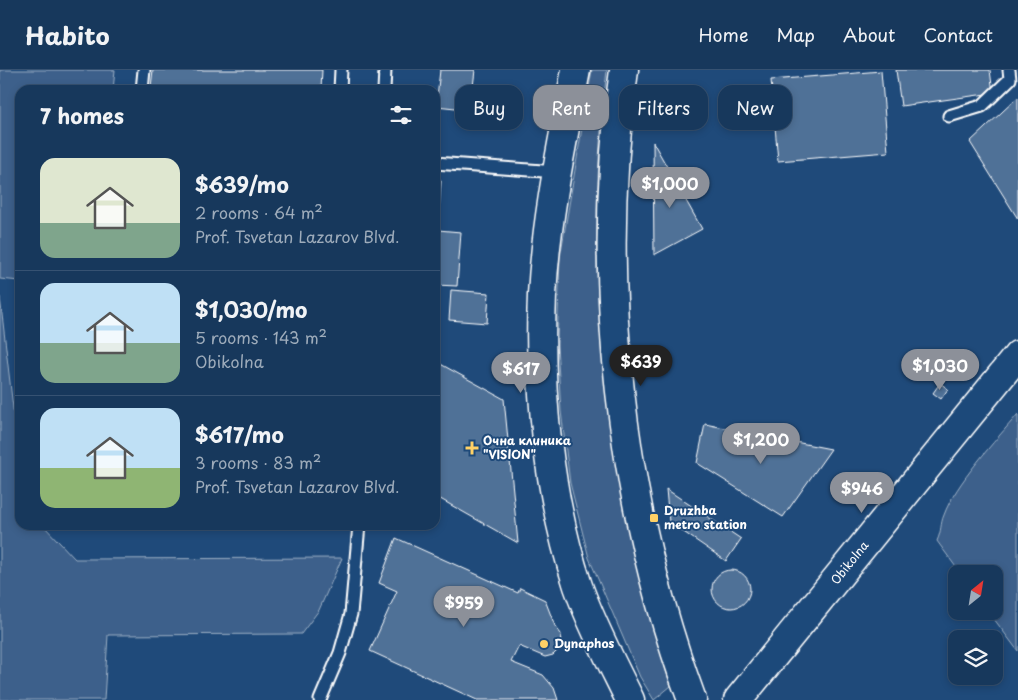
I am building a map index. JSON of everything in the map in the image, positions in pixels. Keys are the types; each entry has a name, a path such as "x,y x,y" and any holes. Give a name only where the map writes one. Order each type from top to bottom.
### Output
{"main road":[{"path":"576,70 557,172 542,293 542,391 546,433 563,526 579,588 606,652 630,700"},
{"path":"624,70 614,177 613,247 618,374 627,454 648,552 672,640 692,700"},
{"name":"Obikolna","path":"738,700 1018,355"}],"lane":[{"path":"142,85 144,70"},
{"path":"340,85 341,70"},
{"path":"384,85 385,70"},
{"path":"949,116 982,106 1010,79 1010,70"},
{"path":"440,163 557,172"},
{"path":"320,700 340,653 350,620 359,530"}],"shaded area":[{"path":"0,70 115,70 114,85 15,85 15,280 0,279"},
{"path":"592,70 607,70 606,85 589,85"},
{"path":"582,130 602,130 597,227 598,305 604,381 615,458 630,534 648,610 671,686 654,700 640,677 589,558 570,483 561,411 557,345 560,258"},
{"path":"0,297 15,425 15,530 48,530 75,559 342,558 319,610 301,634 108,635 104,700 0,700"},
{"path":"1018,414 1018,651 995,620 1003,620 1003,565 954,565 937,541 949,503 966,476"}],"building":[{"path":"153,70 322,70 321,85 151,85"},
{"path":"440,70 475,70 473,85 455,85 455,108 440,106 440,85 438,85"},
{"path":"896,70 990,70 993,93 901,106"},
{"path":"881,71 888,152 778,161 775,130 792,130 792,85 771,85 771,80"},
{"path":"1018,97 1018,219 970,142"},
{"path":"653,142 702,229 654,255"},
{"path":"440,230 461,232 457,286 440,285"},
{"path":"451,290 489,293 487,323 449,320"},
{"name":"Очна клиника \"VISION\"","path":"440,364 504,399 518,543 440,499"},
{"path":"940,383 948,389 941,399 933,393"},
{"path":"705,424 831,449 783,517 697,463"},
{"path":"666,489 741,539 726,561 669,522"},
{"path":"396,538 518,593 520,588 545,600 555,626 561,634 560,648 553,655 545,657 519,646 511,662 543,675 554,688 558,700 477,700 370,651 397,591 379,583"},
{"path":"731,570 744,576 750,589 744,602 731,608 718,602 712,589 718,576"}],"place":[{"name":"Очна клиника \"VISION\"","path":"472,448"},
{"name":"Druzhba metro station","path":"654,518"},
{"name":"Dynaphos","path":"544,644"}]}
